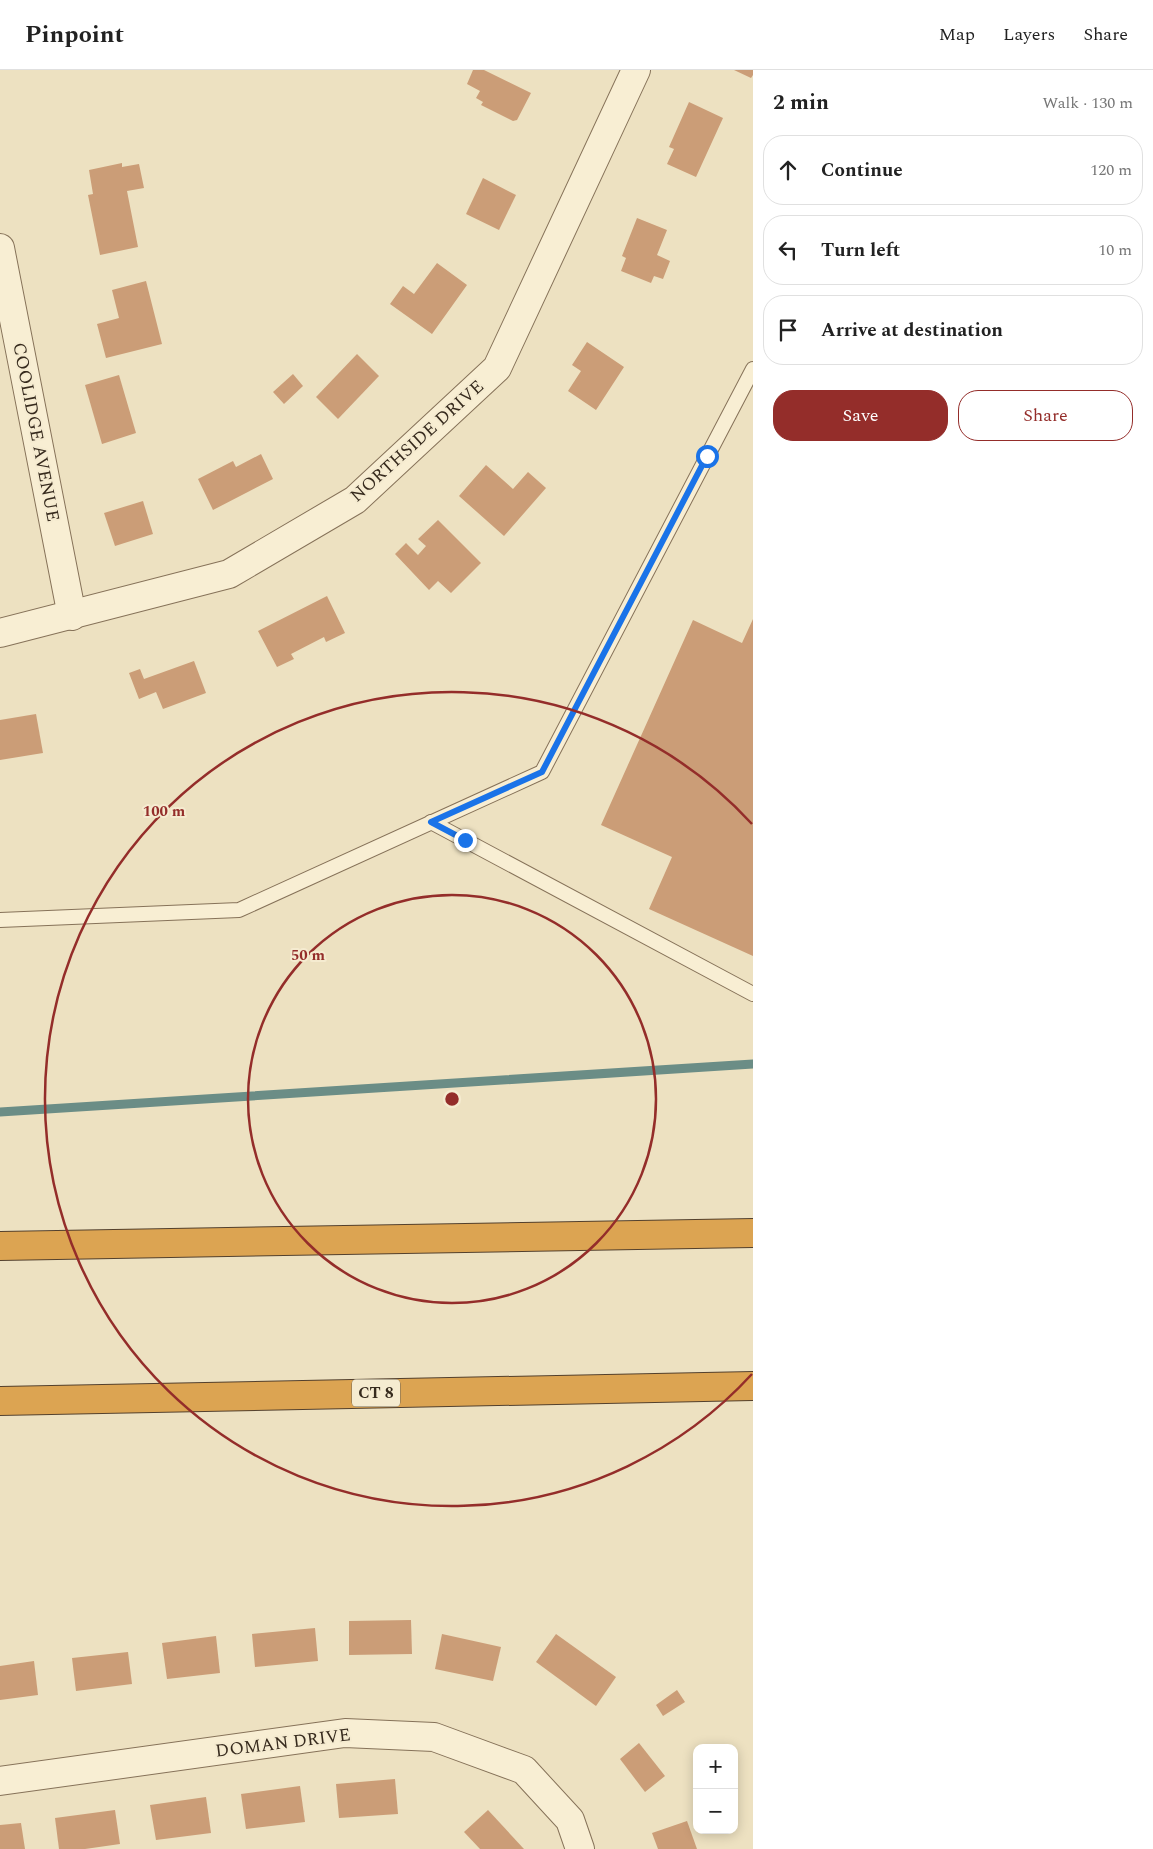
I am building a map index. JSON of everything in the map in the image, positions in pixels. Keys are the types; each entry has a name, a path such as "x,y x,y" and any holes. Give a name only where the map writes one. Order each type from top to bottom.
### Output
{"highway":[{"path":"0,1246 753,1233"},
{"name":"CT 8","path":"0,1401 753,1386"}],"street":[{"name":"NORTHSIDE DRIVE","path":"0,634 229,574 355,500 497,368 636,70"},
{"name":"COOLIDGE AVENUE","path":"0,248 72,616"},
{"name":"DOMAN DRIVE","path":"0,1781 345,1733 434,1737 524,1770 570,1820 580,1849"}],"lane":[{"path":"0,920 239,910 542,772 753,369"},
{"path":"431,822 753,994"}],"building":[{"path":"473,70 484,70 531,93 517,120 513,121 481,105 483,102 476,98 480,91 467,84"},
{"path":"734,70 753,70 753,75 751,78"},
{"path":"689,102 723,118 696,177 667,164 674,149 669,147"},
{"path":"122,163 122,167 139,164 144,188 127,191 138,247 100,255 88,195 93,194 89,170"},
{"path":"483,178 516,195 499,230 466,214"},
{"path":"637,218 667,230 657,255 670,261 663,279 654,276 651,283 621,271 626,258 622,256"},
{"path":"437,263 467,285 432,334 390,304 403,286 414,294"},
{"path":"146,281 162,344 106,358 97,324 119,318 112,290"},
{"path":"587,342 624,367 596,410 568,391 581,371 572,365"},
{"path":"357,354 379,376 338,419 316,397"},
{"path":"293,374 303,386 284,404 273,392"},
{"path":"119,375 136,433 102,444 85,385"},
{"path":"261,454 273,479 213,510 198,479 233,461 236,467"},
{"path":"486,465 513,489 528,472 546,488 504,536 459,496"},
{"path":"143,501 153,534 115,546 104,513"},
{"path":"438,520 481,563 451,593 438,581 429,590 395,554 406,543 418,555 426,546 418,539"},
{"path":"327,596 345,633 326,642 324,637 291,654 294,659 277,667 258,631"},
{"path":"753,619 753,956 649,909 672,857 601,825 693,620 742,643"},
{"path":"194,661 206,693 163,709 156,692 139,699 129,673 140,669 144,679"},
{"path":"36,714 43,753 0,760 0,720"},
{"path":"411,1620 412,1654 349,1655 349,1621"},
{"path":"315,1628 318,1661 255,1667 252,1634"},
{"path":"442,1634 501,1647 493,1681 435,1669"},
{"path":"556,1634 616,1677 596,1706 536,1662"},
{"path":"216,1636 220,1673 167,1679 162,1643"},
{"path":"128,1652 132,1684 76,1691 72,1658"},
{"path":"34,1661 38,1695 0,1700 0,1666"},
{"path":"677,1690 685,1702 663,1716 656,1705"},
{"path":"639,1743 665,1776 645,1792 620,1759"},
{"path":"395,1779 398,1814 339,1818 336,1784"},
{"path":"300,1786 305,1822 246,1829 241,1794"},
{"path":"206,1797 211,1833 156,1840 150,1805"},
{"path":"115,1810 120,1844 85,1849 59,1849 55,1818"},
{"path":"488,1810 524,1849 480,1849 464,1832"},
{"path":"687,1821 697,1849 658,1849 652,1833"},
{"path":"21,1823 25,1849 0,1849 0,1825"}],"waterway":[{"path":"0,1112 753,1064"}],"route":[{"path":"465,840 431,822 542,772 707,456"}]}
